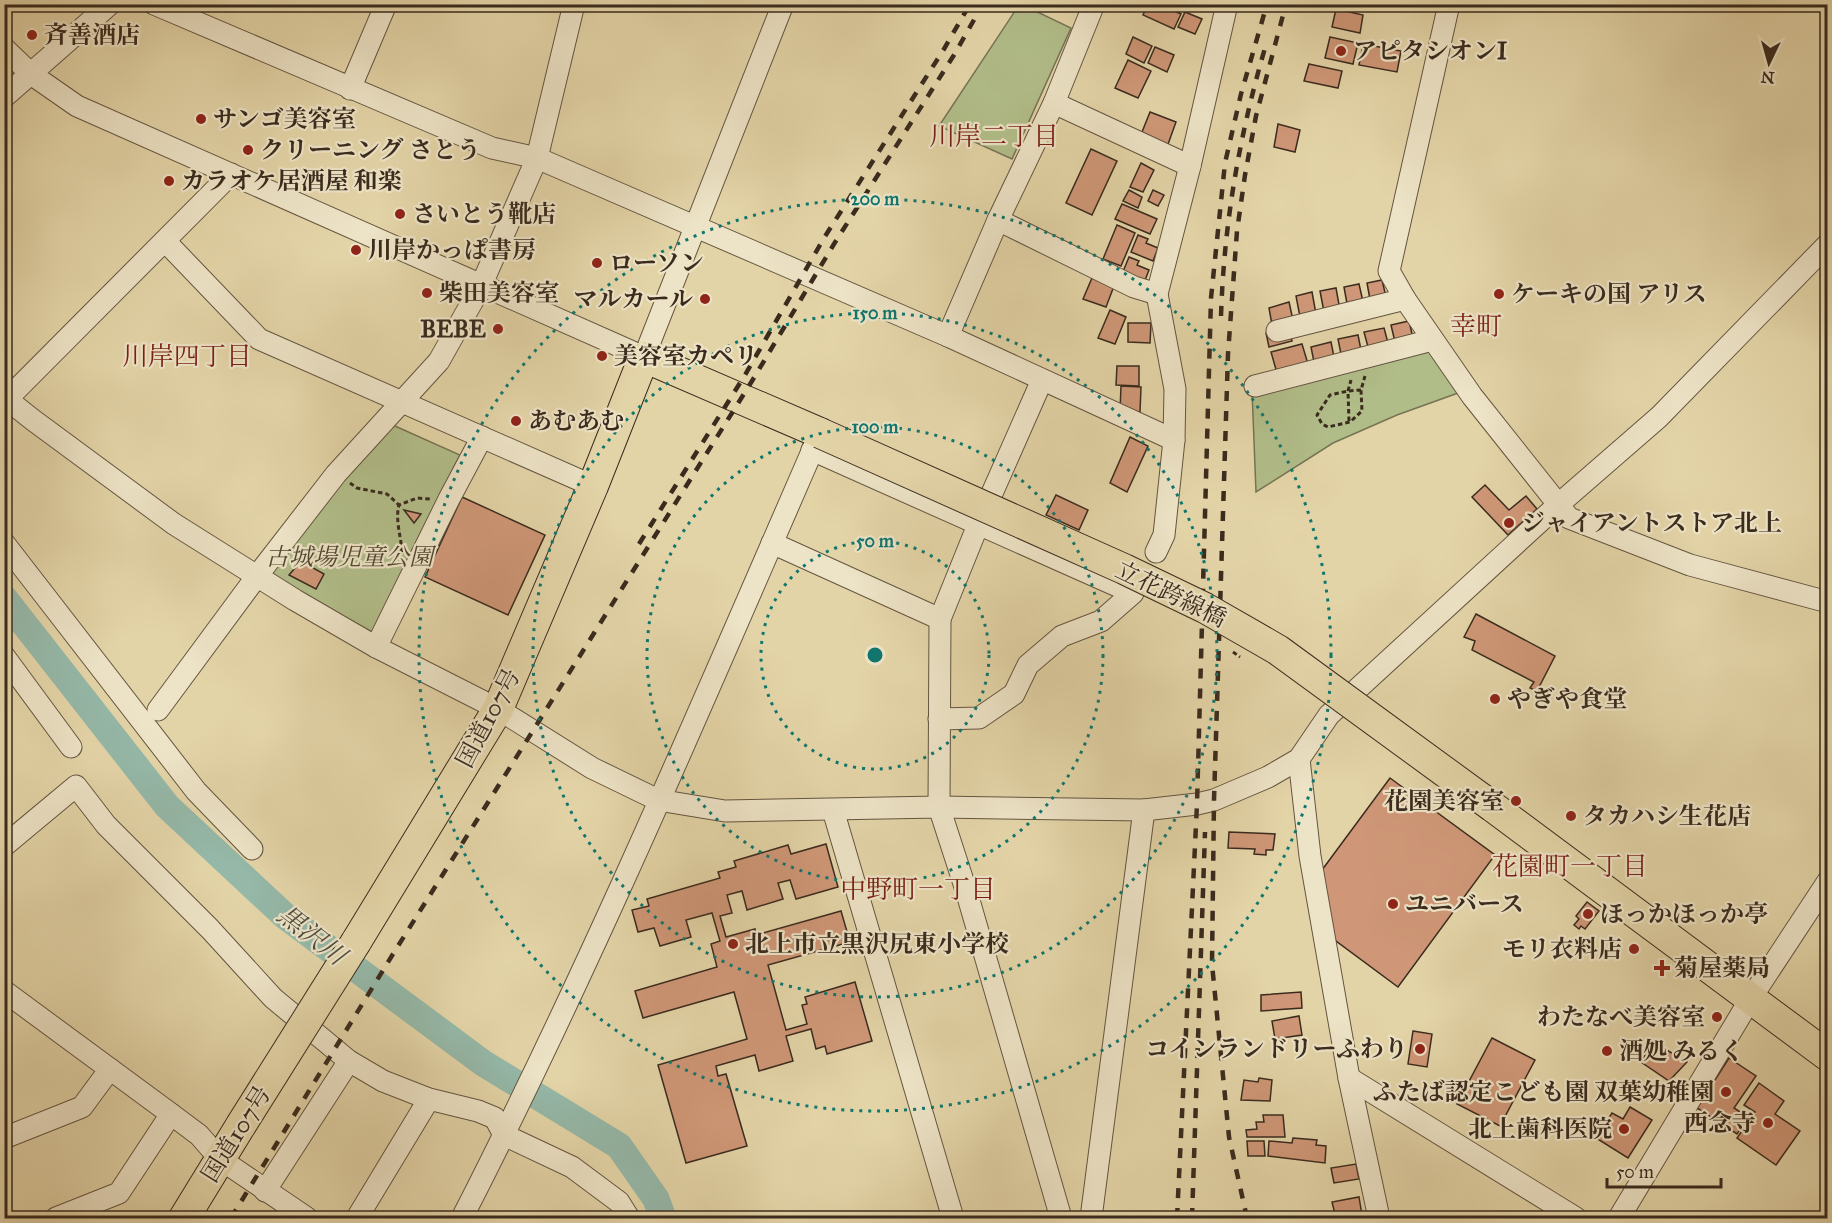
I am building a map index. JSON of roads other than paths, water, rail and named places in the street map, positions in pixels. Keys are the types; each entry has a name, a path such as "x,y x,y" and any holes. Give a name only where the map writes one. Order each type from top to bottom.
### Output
{"highway":[{"path":"644,357 816,441"},
{"name":"国道107号","path":"184,1218 498,709 593,486 644,357"},
{"name":"立花跨線橋","path":"816,441 1124,569 1215,614 1278,650 1751,998"},
{"path":"1751,998 1827,1056"}],"street":[{"path":"4,97 110,4"},
{"path":"154,4 492,148 537,158 948,336 1174,440"},
{"path":"350,89 386,4"},
{"path":"158,711 257,576 336,474 439,362 482,286 537,158 574,4"},
{"path":"4,48 31,74 77,106 644,357 783,4"},
{"path":"948,336 998,220 1054,103 1094,4"},
{"path":"1449,4 1389,271 1405,299 1472,396 1569,519 1690,565 1827,602"},
{"path":"1156,552 1164,535 1174,440 1175,389 1157,294 1191,166 1222,6"},
{"path":"1054,103 1191,166"},
{"path":"231,174 6,398 174,524 376,646 498,709 592,768 658,800 725,811 939,807 1144,810 1214,800 1260,781 1299,759 1329,715 1559,504 1659,417 1827,244"},
{"path":"998,220 1134,287 1157,294"},
{"path":"165,241 259,339 593,486"},
{"path":"1277,331 1405,299"},
{"path":"1255,386 1432,340"},
{"path":"1042,380 978,525 940,619 939,807 966,890 1061,1218"},
{"path":"376,646 448,500 482,437"},
{"path":"462,1218 538,1063 658,800 816,441 978,525 1133,593 1101,621 1062,636 1028,665 1014,694 979,718 939,719"},
{"path":"4,543 196,791 252,849"},
{"path":"772,543 940,619"},
{"path":"4,656 72,747"},
{"path":"1299,759 1310,856 1349,1078 1379,1218"},
{"path":"4,846 76,786 106,825 210,929 273,998 349,1061 383,1081 429,1099 495,1118 507,1128 573,1167 619,1202 629,1218"},
{"path":"833,810 953,1218"},
{"path":"1091,1218 1144,810"},
{"path":"1619,1218 1751,998 1827,881"},
{"path":"4,991 199,1135 220,1159 307,1218"},
{"path":"265,1191 349,1061"},
{"path":"4,1138 82,1107 110,1069"},
{"path":"1349,1078 1576,1218"},
{"path":"357,1218 429,1099"},
{"path":"56,1218 119,1193 171,1114"}],"waterway":[{"name":"黒沢川","path":"4,598 167,806 285,916 483,1063 619,1146 656,1199 663,1218"}],"railway":[{"path":"639,544 745,375 824,238 970,4"},
{"path":"231,1218 393,954 752,381 834,244 954,55 983,4"},
{"path":"1177,1218 1197,804 1211,298 1225,163 1241,94 1267,4"},
{"path":"1247,1218 1229,1137 1212,964 1214,800 1228,354 1237,231 1245,175 1256,116 1286,4"},
{"path":"1221,316 1225,247 1234,180 1265,48"},
{"path":"1192,1218 1205,832"}],"place":[{"name":"斉善酒店","path":"32,35"},
{"name":"アピタシオンI","path":"1341,51"},
{"name":"サンゴ美容室","path":"201,119"},
{"name":"クリーニング さとう","path":"248,150"},
{"name":"カラオケ居酒屋 和楽","path":"169,181"},
{"name":"さいとう靴店","path":"400,214"},
{"name":"川岸かっぱ書房","path":"356,250"},
{"name":"ローソン","path":"597,263"},
{"name":"柴田美容室","path":"427,293"},
{"name":"ケーキの国 アリス","path":"1499,294"},
{"name":"マルカール","path":"705,299"},
{"name":"BEBE","path":"498,329"},
{"name":"美容室カペリ","path":"602,356"},
{"name":"あむあむ","path":"516,421"},
{"name":"ジャイアントストア北上","path":"1509,523"},
{"name":"やぎや食堂","path":"1495,699"},
{"name":"花園美容室","path":"1516,801"},
{"name":"タカハシ生花店","path":"1571,816"},
{"name":"ユニバース","path":"1393,904"},
{"name":"ほっかほっか亭","path":"1588,914"},
{"name":"北上市立黒沢尻東小学校","path":"733,944"},
{"name":"モリ衣料店","path":"1634,949"},
{"name":"菊屋薬局","path":"1662,968"},
{"name":"わたなべ美容室","path":"1717,1017"},
{"name":"コインランドリーふわり","path":"1420,1049"},
{"name":"酒処 みるく","path":"1607,1051"},
{"name":"ふたば認定こども園 双葉幼稚園","path":"1726,1092"},
{"name":"西念寺","path":"1768,1123"},
{"name":"北上歯科医院","path":"1624,1129"}],"district":[{"name":"川岸二丁目","path":"994,136"},
{"name":"幸町","path":"1476,326"},
{"name":"川岸四丁目","path":"187,356"},
{"name":"花園町一丁目","path":"1570,866"},
{"name":"中野町一丁目","path":"918,889"}],"park label":[{"name":"古城場児童公園","path":"349,557"}]}
